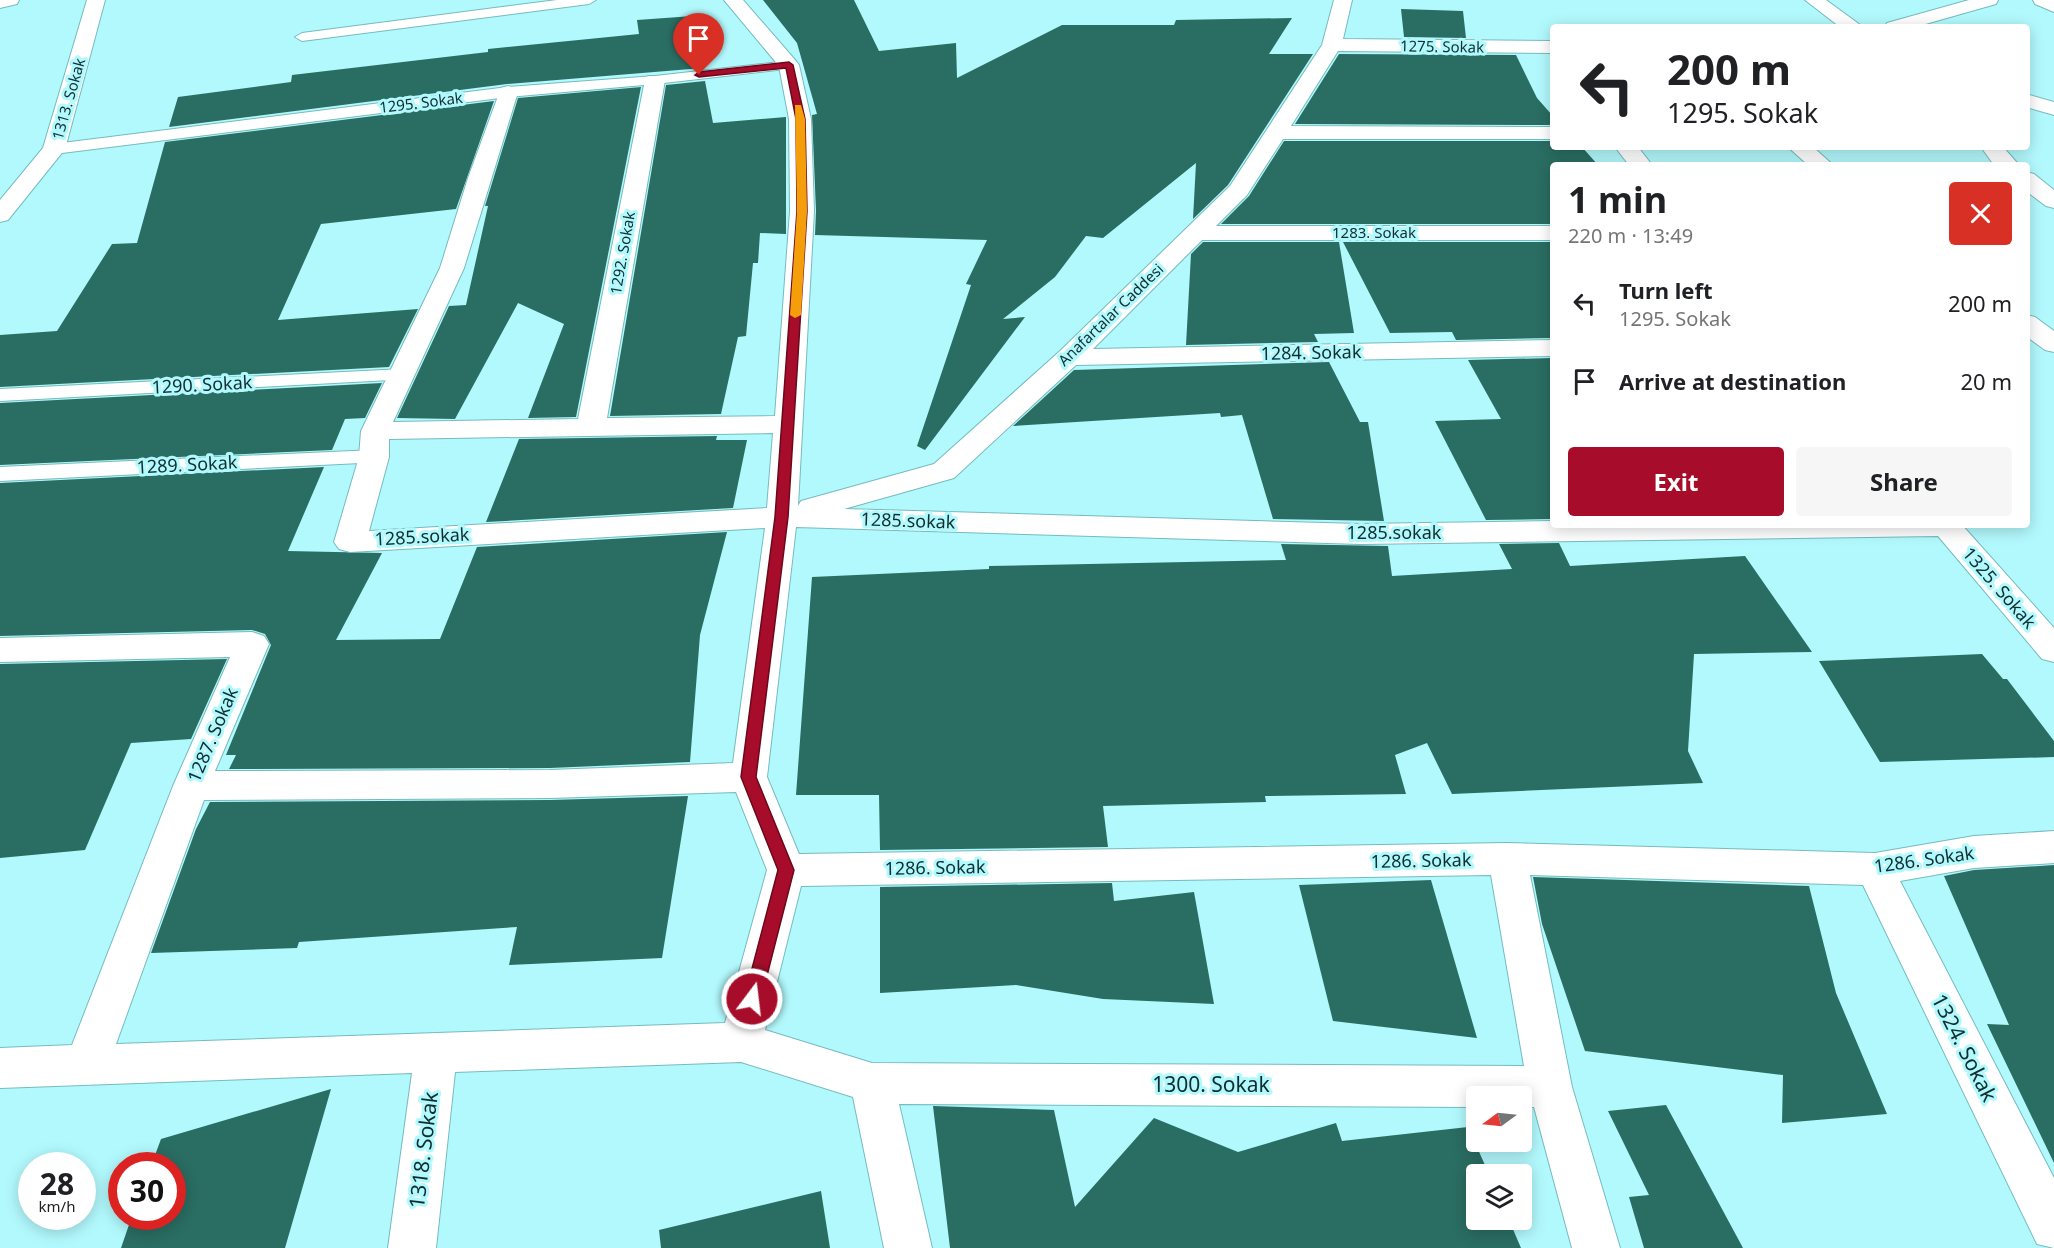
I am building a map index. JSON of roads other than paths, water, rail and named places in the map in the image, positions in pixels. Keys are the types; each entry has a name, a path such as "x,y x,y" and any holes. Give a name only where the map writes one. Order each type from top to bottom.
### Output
{"street":[{"path":"0,2 10,0"},
{"name":"1313. Sokak","path":"0,215 54,149 96,0"},
{"path":"733,0 789,65 800,119 802,211 782,517 749,777 786,870 741,1042"},
{"name":"Anafartalar Caddesi","path":"782,517 944,471 1069,357 1239,190 1332,45 1343,0"},
{"path":"1814,0 1849,24"},
{"path":"1905,24 1989,0"},
{"path":"2042,0 2054,6"},
{"name":"1275. Sokak","path":"1332,45 1550,51"},
{"name":"1292. Sokak","path":"591,427 655,80"},
{"name":"1285.sokak","path":"508,92 452,268 403,375 375,444 350,542 782,517 1360,534 1750,528"},
{"path":"2030,101 2054,109"},
{"path":"1275,132 1550,133"},
{"path":"1628,150 1638,162"},
{"path":"1803,150 1818,162"},
{"path":"1994,150 2004,162"},
{"path":"2030,182 2054,201"},
{"name":"1283. Sokak","path":"1196,233 1550,233"},
{"path":"2030,326 2054,344"},
{"name":"1284. Sokak","path":"1069,357 1550,348"},
{"path":"375,444 591,427 788,424"},
{"name":"1325. Sokak","path":"1948,528 2054,650"},
{"name":"1287. Sokak","path":"0,650 252,644 191,786 87,1063"},
{"path":"191,786 550,784 749,777"},
{"name":"1286. Sokak","path":"786,870 1507,859 1875,869 1974,852 2054,847"},
{"path":"1507,859 1550,1087 1596,1248"},
{"name":"1324. Sokak","path":"1875,869 2054,1227"},
{"name":"1300. Sokak","path":"0,1068 87,1063 741,1042 872,1083 1550,1087"},
{"name":"1318. Sokak","path":"412,1248 436,1052"},
{"path":"872,1083 908,1248"}],"lane":[{"path":"302,37 589,0"},
{"name":"1295. Sokak","path":"54,149 508,92 655,80 789,65"},
{"name":"1290. Sokak","path":"0,395 403,375"},
{"name":"1289. Sokak","path":"0,474 375,444"}]}
